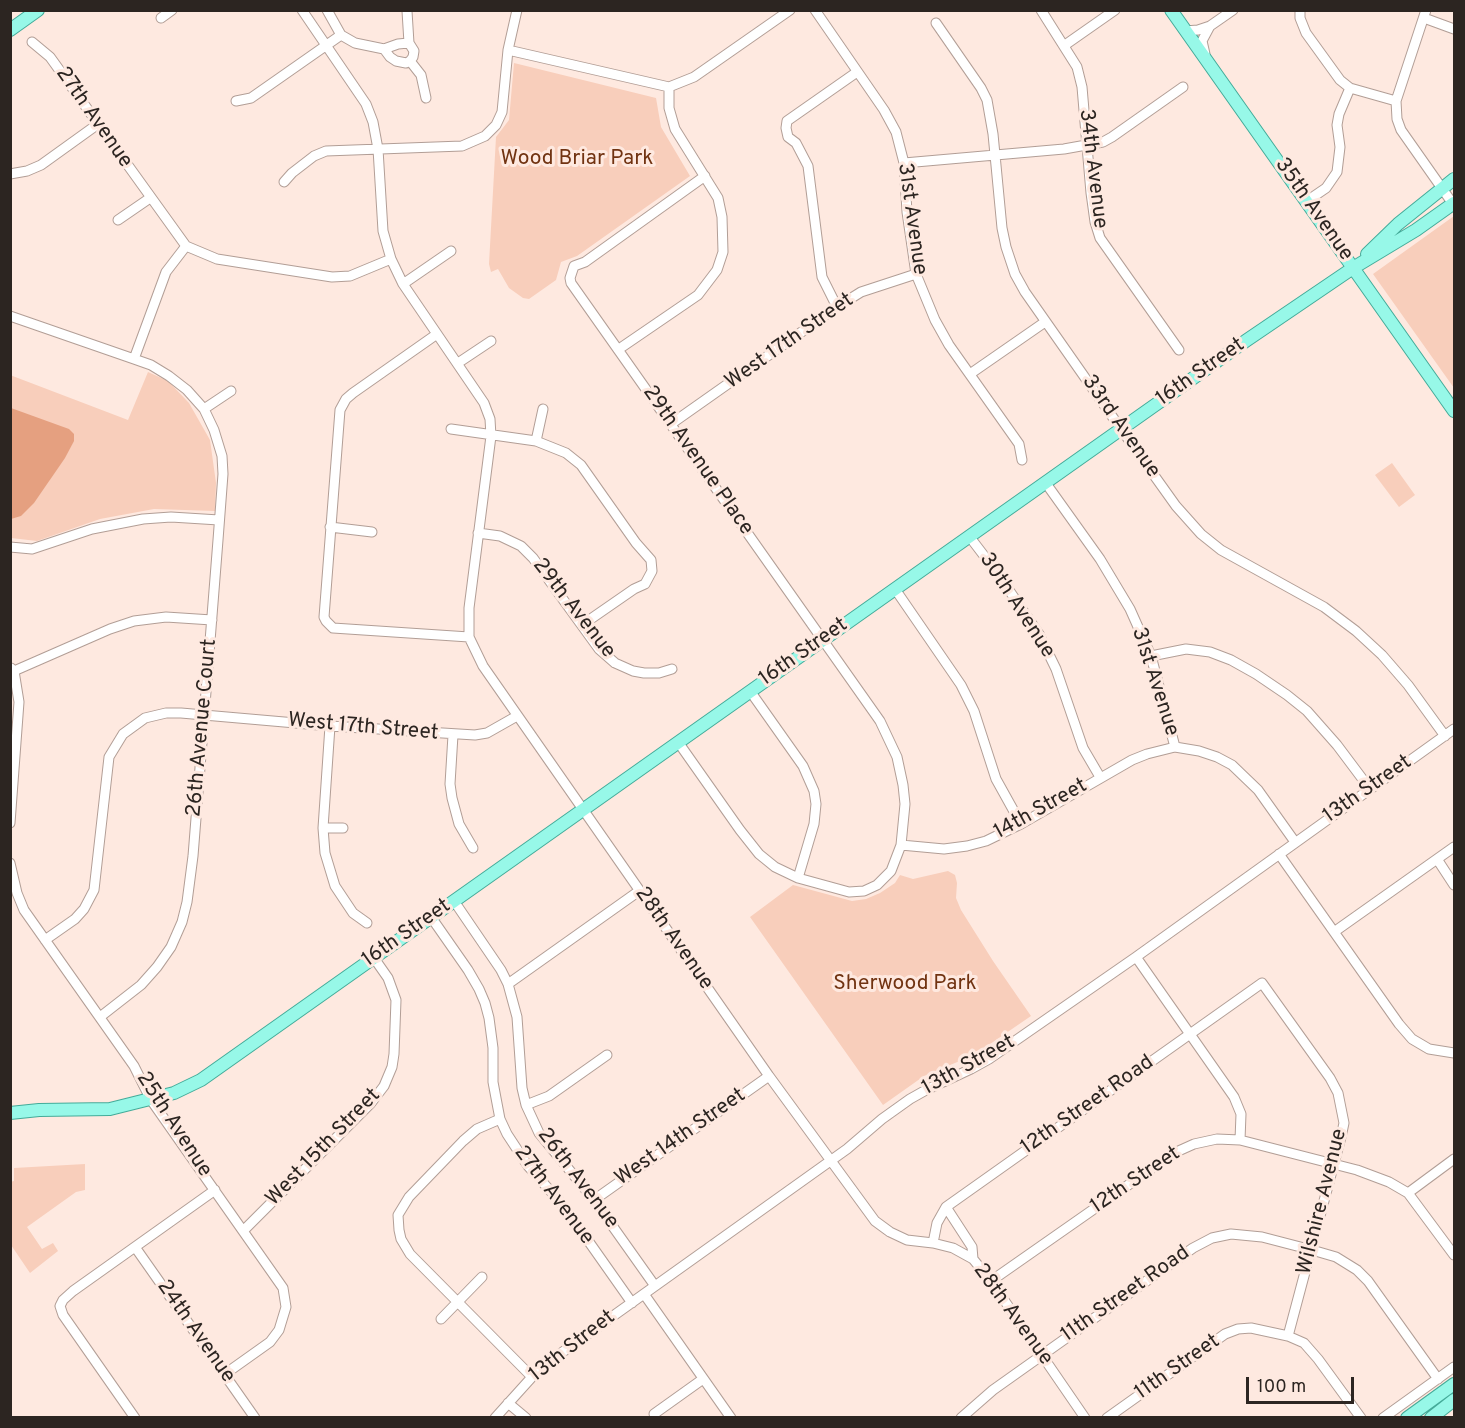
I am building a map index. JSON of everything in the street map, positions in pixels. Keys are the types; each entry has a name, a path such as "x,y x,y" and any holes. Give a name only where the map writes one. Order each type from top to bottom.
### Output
{"main road":[{"path":"10,30 38,10"},
{"name":"35th Avenue","path":"1171,10 1455,411"},
{"name":"16th Street","path":"1353,268 1398,224 1455,179"},
{"name":"16th Street","path":"10,1113 39,1110 110,1109 174,1093 200,1080 1291,309 1407,236 1454,203"},
{"path":"1407,1418 1455,1384"},
{"path":"1431,1418 1455,1400"}],"street":[{"path":"161,18 172,10"},
{"name":"28th Avenue","path":"302,10 366,104 373,122 378,149 383,231 391,259 403,284 484,403 490,419 491,436 469,608 469,637 483,666 769,1076 875,1221 890,1232 907,1240 953,1248 973,1259 991,1281 1085,1418"},
{"path":"327,10 341,35 355,43 384,49 409,43"},
{"path":"285,182 306,162 326,151 462,146 486,136 502,112 508,50 518,10"},
{"path":"508,50 669,87 694,77 790,10"},
{"name":"31st Avenue","path":"815,10 884,110 896,132 904,163 907,212 916,274 935,320 1019,444 1022,460"},
{"name":"34th Avenue","path":"1041,10 1074,58 1080,77 1095,222 1100,238 1179,350"},
{"path":"1065,45 1115,10"},
{"path":"1185,31 1210,26 1233,10"},
{"path":"1300,10 1300,18 1306,33 1332,71 1350,88 1396,101"},
{"path":"384,49 396,62 406,63 413,57 414,51 409,43 407,11"},
{"path":"1454,203 1401,130 1397,119 1396,101 1425,14 1455,29"},
{"name":"33rd Avenue","path":"936,22 987,100 1006,247 1015,274 1045,322 1121,429 1176,506 1201,534 1221,550 1324,607 1356,631 1382,655 1408,685 1445,736"},
{"path":"1206,59 1202,41 1210,26"},
{"path":"236,101 251,98 341,35"},
{"name":"27th Avenue","path":"32,42 50,57 186,246"},
{"path":"410,61 421,75 426,98"},
{"path":"837,307 822,277 808,166 796,142 788,136 786,128 787,121 857,72"},
{"path":"619,350 698,295 717,270 723,252 722,217 718,198 675,129 669,108 669,87"},
{"path":"904,163 1087,146 1112,137 1183,87"},
{"path":"1307,201 1326,188 1337,172 1340,147 1337,125 1350,88"},
{"path":"10,174 27,171 41,165 98,124"},
{"name":"29th Avenue Place","path":"705,176 585,262 574,266 570,278 571,283 823,640"},
{"path":"118,220 150,198"},
{"path":"134,359 166,272 186,246 217,259 332,277 350,276 391,259"},
{"path":"403,284 451,251"},
{"name":"West 17th Street","path":"671,424 861,292 916,274"},
{"name":"26th Avenue Court","path":"10,316 150,365 169,376 186,390 204,410 214,430 222,456 223,474 212,620 193,856 187,902 182,922 171,947 157,967 141,985 100,1017"},
{"path":"970,374 1045,322"},
{"path":"437,334 346,399 340,410 323,611 326,621 333,628 469,637"},
{"path":"458,363 491,341"},
{"path":"204,410 231,391"},
{"path":"536,441 543,409"},
{"path":"451,429 536,441 566,453 580,465 636,543 651,560 652,571 645,584 634,589 582,625"},
{"name":"31st Avenue","path":"1046,482 1123,596 1151,656 1175,747 1199,751 1232,765 1258,790 1295,842"},
{"path":"10,546 32,549 92,528 143,519 171,517 219,520"},
{"path":"330,527 372,532"},
{"name":"29th Avenue","path":"478,533 501,536 521,546 533,558 599,649 615,663 644,673 659,673 672,669"},
{"name":"30th Avenue","path":"969,536 1039,634 1056,669 1083,748 1100,777"},
{"path":"895,589 964,691 981,730 996,779 1021,824"},
{"path":"10,823 19,702 12,669 134,621 166,617 212,620"},
{"path":"678,742 759,854 775,867 798,878 849,892 864,891 877,885 887,877 901,845 905,804 897,757 880,721 823,640"},
{"path":"1151,656 1186,649 1210,652 1231,660 1256,674 1307,711 1337,745 1370,789"},
{"path":"750,691 803,766 813,791 816,804 814,824 798,878"},
{"name":"West 17th Street","path":"45,940 75,919 84,909 94,890 109,757 116,742 123,734 145,718 166,713 204,714 330,726 475,735 487,733 517,716"},
{"path":"330,726 323,828 326,860 335,886 353,913 367,923"},
{"name":"13th Street","path":"495,1418 532,1377 557,1356 831,1160 910,1099 989,1059 1455,729"},
{"path":"453,735 450,784 452,798 459,824 473,848"},
{"name":"14th Street","path":"901,845 944,849 986,841 1021,824 1132,760 1175,747"},
{"path":"323,828 343,828"},
{"path":"1334,932 1455,847"},
{"path":"1279,854 1412,1040 1429,1049 1455,1053"},
{"path":"1437,859 1455,885"},
{"name":"25th Avenue","path":"10,863 20,901 45,940 134,1066 152,1100 283,1288 286,1307 279,1330 270,1342 225,1374"},
{"path":"508,984 639,891"},
{"name":"26th Avenue","path":"454,901 508,984 517,1017 521,1047 521,1076 526,1105 538,1133 594,1200 655,1286"},
{"name":"27th Avenue","path":"431,917 468,970 485,1003 493,1048 493,1082 500,1119 514,1146 528,1166 563,1205 632,1303"},
{"path":"1136,957 1238,1105 1241,1114 1240,1140"},
{"name":"West 15th Street","path":"244,1230 371,1103 384,1086 392,1067 397,1010 394,991 374,958"},
{"name":"12th Street Road","path":"946,1207 1263,983"},
{"name":"Wilshire Avenue","path":"1263,983 1320,1063 1338,1093 1344,1122 1288,1336"},
{"path":"526,1105 549,1096 607,1055"},
{"name":"West 14th Street","path":"594,1200 769,1076"},
{"path":"500,1119 477,1129 409,1197 398,1215 399,1230 405,1247 532,1377"},
{"name":"12th Street","path":"991,1281 1183,1148 1203,1141 1240,1140 1376,1176 1408,1193"},
{"path":"1455,1160 1408,1193 1455,1255"},
{"path":"135,1418 63,1315 60,1306 63,1299 215,1190"},
{"path":"933,1243 937,1223 946,1207 972,1247 973,1259"},
{"name":"11th Street Road","path":"961,1418 993,1390 1041,1355 1193,1248 1212,1238 1240,1234 1262,1237 1312,1251"},
{"name":"24th Avenue","path":"135,1247 255,1418"},
{"path":"1312,1251 1336,1257 1368,1281 1438,1379"},
{"path":"441,1319 482,1277"},
{"path":"644,1294 731,1418"},
{"name":"11th Street","path":"1107,1418 1225,1335 1238,1329 1251,1328 1288,1336 1304,1343 1312,1350 1361,1418"},
{"path":"1383,1418 1455,1367"},
{"path":"654,1414 703,1379"},
{"path":"508,1403 526,1418"}],"green space":[{"name":"Wood Briar Park","path":"514,63 656,98 661,127 690,176 577,256 561,262 556,280 529,299 523,298 509,288 498,269 491,272 489,264 496,137 509,120"},
{"path":"1454,216 1454,388 1373,274"},
{"path":"148,372 168,381 189,403 210,440 216,483 215,511 154,509 100,519 37,541 11,538 10,375 128,420"},
{"path":"1392,463 1415,495 1399,507 1375,475"},
{"name":"Sherwood Park","path":"948,871 955,875 956,898 961,910 1031,1016 974,1055 924,1076 883,1105 750,917 793,885 852,901 866,899 880,893 895,883 900,875 913,879"},
{"path":"85,1164 85,1190 76,1192 27,1227 42,1249 53,1243 58,1251 30,1273 11,1245 10,1182 14,1181 14,1168"}],"shaded area":[{"path":"11,408 69,429 74,434 74,441 34,503 21,516 11,519"}]}
